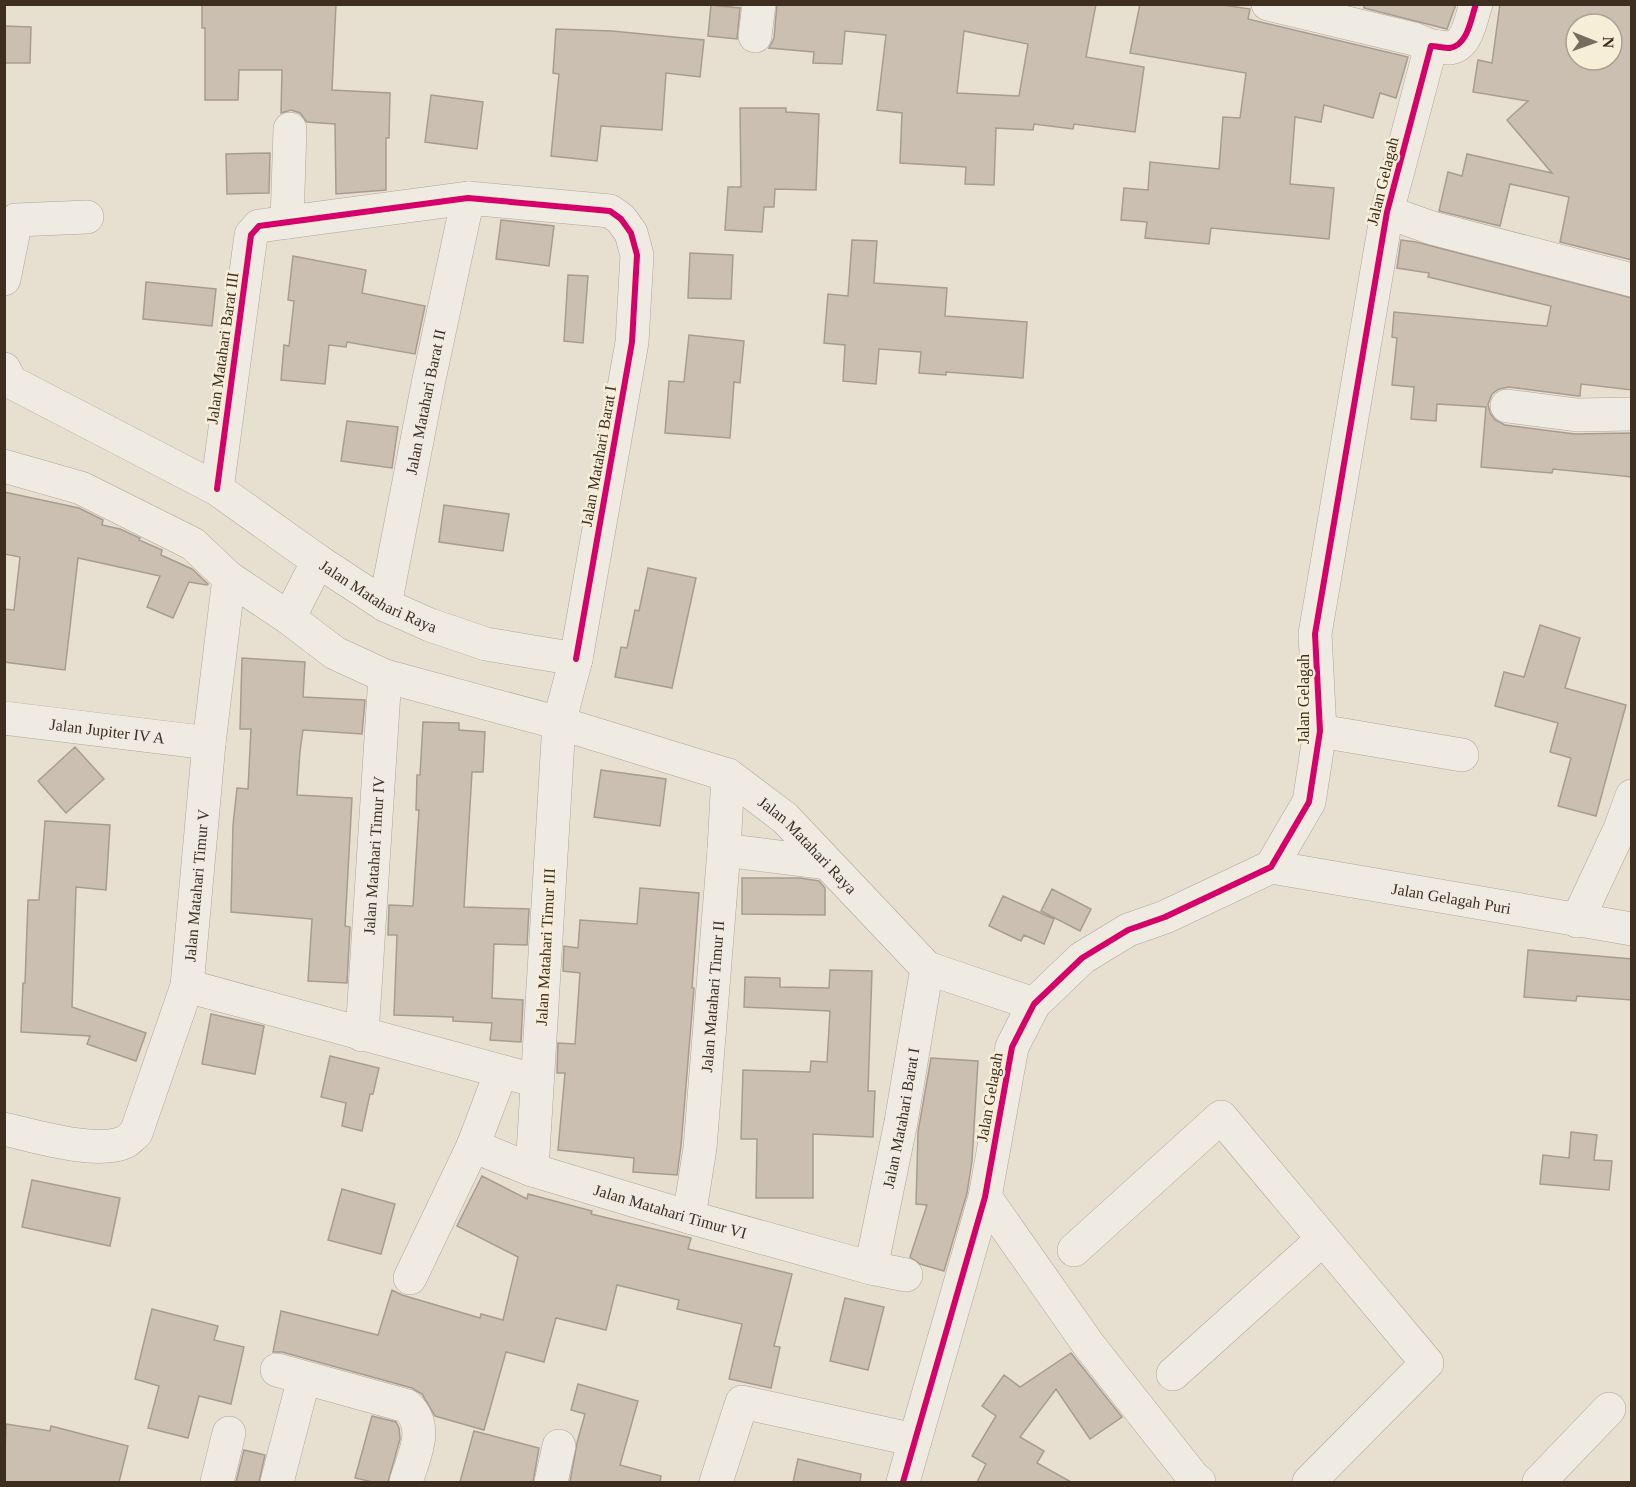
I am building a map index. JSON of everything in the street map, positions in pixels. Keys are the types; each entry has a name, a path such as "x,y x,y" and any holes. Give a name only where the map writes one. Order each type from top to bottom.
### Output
{"street":[{"path":"755,36 759,4"},
{"path":"1268,4 1414,39 1431,46 1451,48 1465,37 1476,4"},
{"name":"Jalan Gelagah","path":"903,1482 985,1197 1012,1047 1034,1004 1082,958 1128,930 1164,917 1271,867 1309,802 1320,731 1315,634 1387,212 1431,46"},
{"path":"290,129 279,223 468,198"},
{"name":"Jalan Matahari Barat I","path":"468,198 610,211 621,219 631,233 637,255 632,342 576,659"},
{"name":"Jalan Matahari Barat II","path":"385,605 428,384 468,198"},
{"path":"1387,212 1432,228 1632,280"},
{"path":"4,279 10,220 87,217"},
{"name":"Jalan Matahari Barat III","path":"217,489 251,235 260,226 279,223"},
{"path":"4,369 11,382 217,489 318,561"},
{"path":"1507,406 1577,415 1632,414"},
{"name":"Jalan Matahari Raya","path":"4,466 81,488 193,544 229,578 289,618 335,653 385,676 559,723 728,775 785,818 927,968 1034,1004"},
{"name":"Jalan Matahari Raya","path":"289,618 318,561 385,605 430,626 486,644 576,659"},
{"name":"Jalan Matahari Timur V","path":"4,1129 90,1147 108,1147 126,1142 136,1133 187,986 209,742 229,578"},
{"path":"559,723 576,659"},
{"name":"Jalan Matahari Timur IV","path":"362,1035 385,676"},
{"name":"Jalan Jupiter IV A","path":"4,718 209,742"},
{"name":"Jalan Matahari Timur III","path":"532,1170 559,723"},
{"path":"1320,731 1462,755"},
{"name":"Jalan Matahari Timur II","path":"689,1217 699,1148 724,850 728,775"},
{"path":"1577,921 1620,829 1632,796"},
{"path":"724,850 827,863"},
{"name":"Jalan Gelagah Puri","path":"1271,867 1632,930"},
{"name":"Jalan Matahari Barat I","path":"871,1268 901,1122 927,968"},
{"path":"187,986 537,1081"},
{"path":"410,1278 473,1146 501,1072"},
{"path":"1074,1250 1221,1117 1427,1363 1309,1482"},
{"name":"Jalan Matahari Timur VI","path":"473,1146 532,1170 689,1217 871,1268 906,1275"},
{"path":"985,1197 1088,1344 1195,1481"},
{"path":"1173,1374 1323,1239"},
{"path":"277,1482 291,1374 407,1406 419,1423 420,1433 406,1482"},
{"path":"717,1482 742,1402 915,1440"},
{"path":"1539,1482 1609,1409"},
{"path":"217,1482 229,1433"},
{"path":"551,1482 559,1446"},
{"path":"1570,1449 1572,1482"}],"building":[{"path":"202,4 336,4 332,90 390,93 389,138 386,138 386,190 336,194 335,124 307,122 300,113 291,110 281,113 282,70 239,70 238,100 205,100 205,28 202,28"},
{"path":"777,4 1096,4 1086,57 1144,67 1135,132 1074,124 1073,129 1034,124 1033,130 996,128 994,185 965,184 966,167 900,163 902,113 877,110 886,35 845,31 842,64 813,63 814,52 769,48 774,38","holes":["964,31 1028,44 1019,96 957,93"]},
{"path":"1140,4 1217,4 1250,9 1248,19 1408,57 1396,98 1380,93 1373,118 1324,105 1321,122 1295,117 1290,184 1334,188 1329,239 1211,228 1209,244 1145,238 1147,222 1121,220 1124,188 1148,190 1150,162 1219,169 1223,117 1240,118 1246,73 1130,53"},
{"path":"1364,4 1456,4 1447,29 1364,8"},
{"path":"1500,4 1632,4 1632,260 1560,242 1569,197 1510,184 1500,226 1439,211 1448,172 1462,176 1467,154 1552,173 1507,120 1528,101 1473,92 1478,60 1492,63"},
{"path":"711,5 740,8 737,39 708,36"},
{"path":"4,26 31,27 30,63 4,63"},
{"path":"556,29 612,31 704,40 700,77 666,73 662,130 601,126 597,161 551,156 559,74 553,73"},
{"path":"431,95 483,102 477,149 425,142"},
{"path":"740,108 786,108 786,112 819,114 816,190 775,189 774,207 764,207 762,232 725,230 728,187 741,187"},
{"path":"270,153 269,193 227,194 226,154"},
{"path":"501,220 554,226 549,266 496,259"},
{"path":"852,240 877,241 874,283 947,288 945,316 1027,322 1023,378 946,372 946,375 919,373 921,352 879,349 876,384 843,381 845,345 824,343 828,294 848,296"},
{"path":"1401,240 1632,298 1632,390 1581,384 1580,396 1578,396 1509,387 1499,389 1492,394 1488,404 1495,420 1505,425 1575,434 1632,433 1632,477 1553,469 1552,473 1481,467 1486,407 1437,404 1436,421 1411,419 1414,387 1392,385 1397,338 1392,337 1394,312 1547,326 1551,306 1428,277 1429,273 1397,268"},
{"path":"690,253 733,255 731,299 688,298"},
{"path":"293,256 366,270 362,293 425,306 415,354 347,342 346,347 329,345 325,384 281,380 284,345 289,346 294,301 288,300"},
{"path":"568,275 588,276 583,343 564,341"},
{"path":"146,282 216,289 212,326 143,319"},
{"path":"689,335 744,341 740,383 734,382 730,438 665,433 669,381 684,382"},
{"path":"347,421 398,427 392,468 341,461"},
{"path":"4,492 79,508 103,520 102,525 120,529 162,550 161,555 192,569 208,584 189,582 173,618 147,607 160,576 78,558 65,670 4,662 4,609 14,610 20,557 4,554"},
{"path":"444,505 509,514 503,551 439,542"},
{"path":"648,568 696,578 672,688 615,677 621,647 627,648 635,610 639,611"},
{"path":"1540,625 1580,638 1565,688 1626,705 1596,816 1558,806 1571,758 1550,752 1558,723 1495,706 1504,672 1524,677"},
{"path":"242,658 305,662 303,697 365,700 362,734 303,730 297,795 352,798 345,926 350,927 347,983 308,981 312,919 231,912 233,825 237,788 248,789 251,729 240,729"},
{"path":"423,722 459,723 459,730 485,732 483,772 472,772 464,907 529,909 527,945 494,944 492,998 523,1000 521,1042 490,1040 492,1023 453,1021 453,1017 394,1015 397,935 388,935 389,905 413,906 419,810 416,810 417,775 420,775"},
{"path":"75,747 104,779 66,813 38,781"},
{"path":"601,770 666,779 660,826 594,817"},
{"path":"45,821 110,825 106,890 76,887 72,1007 146,1033 136,1061 87,1044 90,1036 21,1032 28,900 39,900"},
{"path":"742,878 800,878 819,881 825,888 825,915 742,914"},
{"path":"640,888 699,893 692,988 694,988 677,1175 633,1172 634,1158 558,1150 565,1073 557,1073 558,1043 575,1044 580,973 563,971 564,946 578,948 580,920 637,924"},
{"path":"1052,889 1091,909 1080,931 1041,911"},
{"path":"1003,896 1054,919 1044,944 1024,935 1021,941 989,926"},
{"path":"1528,950 1632,959 1632,1000 1577,996 1576,1001 1524,997"},
{"path":"830,970 872,971 868,1091 875,1091 873,1137 813,1134 813,1198 756,1198 757,1139 741,1139 743,1070 810,1072 811,1061 827,1062 830,1011 744,1007 745,977 780,978 780,987 829,988"},
{"path":"211,1014 264,1026 255,1074 202,1064"},
{"path":"330,1056 379,1068 373,1094 370,1094 362,1131 342,1126 346,1103 321,1097"},
{"path":"931,1058 978,1061 972,1161 967,1193 944,1271 920,1264 910,1257 927,1205 916,1204 918,1132"},
{"path":"1571,1132 1597,1135 1594,1160 1612,1161 1609,1190 1540,1184 1543,1155 1569,1158"},
{"path":"482,1176 527,1199 528,1194 592,1211 591,1214 691,1238 688,1249 792,1274 774,1346 780,1347 771,1388 729,1379 742,1324 677,1309 679,1300 617,1285 606,1330 556,1318 544,1362 506,1352 484,1430 435,1416 422,1394 412,1388 282,1352 273,1352 281,1311 378,1335 392,1290 480,1318 481,1314 503,1320 518,1257 457,1226"},
{"path":"32,1180 120,1198 110,1246 22,1227"},
{"path":"342,1189 395,1204 381,1254 328,1240"},
{"path":"845,1298 884,1307 868,1370 830,1361"},
{"path":"152,1309 218,1326 214,1340 244,1347 231,1404 199,1396 188,1438 148,1428 159,1386 135,1379"},
{"path":"1071,1353 1122,1417 1090,1439 1056,1389 1020,1437 1044,1451 1037,1463 1071,1482 977,1482 986,1464 972,1456 996,1416 982,1406 1004,1375 1020,1387"},
{"path":"578,1384 638,1401 620,1465 661,1476 660,1482 570,1482 585,1414 571,1410"},
{"path":"372,1416 396,1422 399,1428 400,1439 388,1482 373,1482 355,1478"},
{"path":"6,1424 50,1431 51,1426 128,1446 119,1482 4,1482"},
{"path":"474,1431 539,1448 533,1482 460,1482"},
{"path":"244,1450 265,1455 259,1482 236,1482"},
{"path":"798,1459 861,1474 860,1482 793,1482"}],"cycle path":[{"path":"903,1482 985,1197 1012,1047 1034,1004 1082,958 1128,930 1165,917 1271,867 1309,802 1320,731 1315,634 1387,212 1431,46 1450,48 1461,42 1468,30 1476,4"},
{"path":"217,489 251,235 259,226 468,198 610,211 621,219 631,233 637,255 632,342 576,659"}]}
